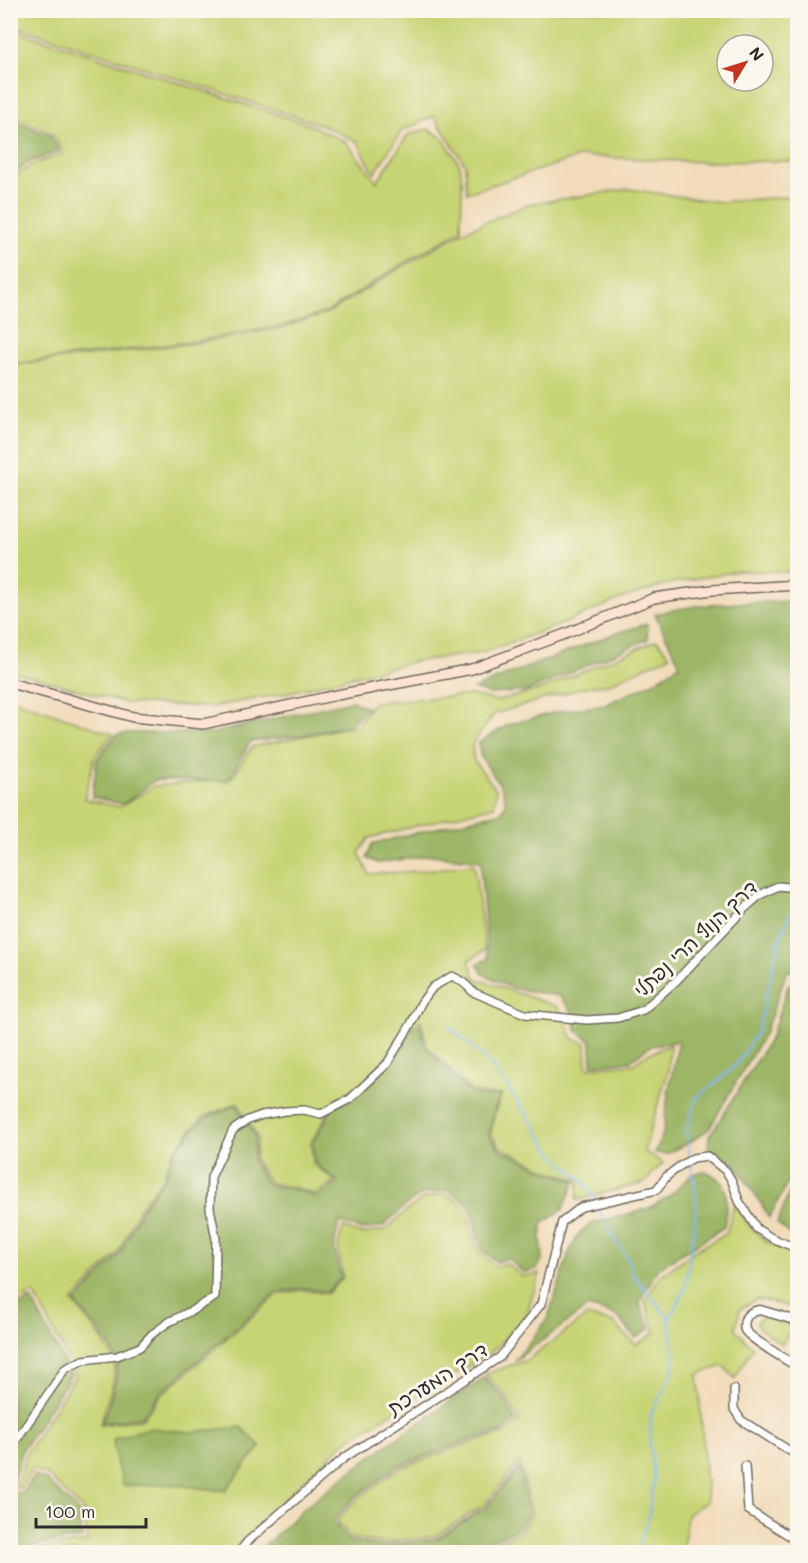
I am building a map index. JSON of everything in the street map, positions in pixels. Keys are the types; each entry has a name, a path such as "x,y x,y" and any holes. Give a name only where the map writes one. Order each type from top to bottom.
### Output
{"main road":[{"path":"10,683 133,717 203,724 472,669 654,598 712,590 798,585"}],"street":[{"name":"דרך הנוף הרי נפתלי","path":"10,1449 65,1369 84,1360 117,1356 140,1347 152,1334 169,1322 215,1297 216,1239 210,1208 211,1177 233,1130 248,1120 262,1115 304,1110 321,1113 350,1099 387,1064 433,987 452,976 473,992 525,1014 587,1020 618,1018 643,1010 676,981 760,895 778,886 798,888"},
{"name":"דרך המערכת","path":"239,1552 248,1541 344,1458 500,1357 541,1304 562,1222 581,1207 656,1190 666,1176 680,1166 693,1158 707,1156 726,1171 739,1202 757,1228 772,1238 798,1249"},
{"path":"798,1321 765,1310 754,1311 746,1317 744,1326 746,1332 754,1339 798,1367"},
{"path":"734,1389 734,1409 741,1420 798,1456"},
{"path":"745,1466 748,1510 798,1541"}],"green space":[{"path":"11,10 797,11 797,158 793,161 703,162 582,156 467,193 465,164 434,116 401,131 374,174 358,142 325,126 11,25"},
{"path":"11,29 310,125 346,142 377,182 408,135 428,129 443,138 460,165 461,230 327,312 282,326 196,341 11,364 11,180 31,165 63,153 54,135 11,114"},
{"path":"11,118 52,137 59,151 29,162 11,176"},
{"path":"628,189 720,202 797,196 797,572 738,571 667,584 620,599 557,626 482,653 416,661 282,694 210,707 126,703 11,671 11,365 196,343 282,328 328,313 462,232 529,204"},
{"path":"797,601 797,972 787,971 765,1032 709,1129 667,1154 655,1153 663,1134 669,1088 679,1041 651,1046 629,1061 592,1065 591,1041 576,1030 575,1015 560,996 512,988 483,974 477,964 488,959 481,861 431,855 378,863 367,858 372,844 502,812 506,803 502,788 481,757 478,743 508,725 560,711 605,705 650,684 680,665 655,614 708,605"},
{"path":"647,624 648,639 527,691 491,694 474,689 619,632"},
{"path":"657,640 670,656 608,684 585,687 494,714 472,744 474,761 496,789 494,806 369,838 359,853 369,874 474,864 485,950 469,960 475,978 558,1007 573,1039 586,1043 587,1068 634,1064 646,1055 670,1045 668,1071 644,1151 663,1163 644,1183 577,1200 579,1180 545,1169 500,1147 491,1134 494,1115 502,1094 487,1095 471,1091 427,1046 421,1020 406,1032 363,1084 336,1099 311,1142 313,1164 335,1181 315,1195 297,1188 270,1183 255,1161 257,1136 238,1103 203,1117 172,1153 163,1178 140,1207 118,1253 72,1301 98,1333 114,1360 113,1381 100,1425 143,1419 161,1395 278,1294 305,1290 327,1294 343,1278 338,1245 343,1228 362,1234 385,1230 424,1198 445,1194 457,1201 469,1214 473,1240 480,1253 496,1267 506,1263 523,1277 540,1273 525,1318 490,1353 346,1441 288,1495 233,1552 29,1552 47,1547 88,1542 83,1510 48,1476 32,1469 21,1488 16,1488 26,1454 76,1375 34,1293 11,1304 10,700 113,734 95,756 84,799 120,807 154,786 231,779 252,747 357,725 374,702 472,695 497,701 541,689"},
{"path":"351,701 368,708 349,725 308,734 250,742 228,781 155,780 123,804 92,797 97,759 116,735 213,733"},
{"path":"789,983 798,1107 797,1168 769,1218 735,1164 708,1148 709,1136 771,1037"},
{"path":"420,1024 425,1047 470,1093 487,1097 500,1095 489,1135 499,1149 545,1171 576,1181 562,1210 542,1224 543,1258 537,1269 524,1273 507,1258 497,1262 483,1251 477,1238 473,1212 459,1197 446,1190 422,1194 383,1226 362,1230 339,1222 334,1245 341,1278 327,1292 305,1288 277,1292 160,1393 142,1417 102,1423 114,1384 117,1364 106,1340 75,1302 120,1254 142,1208 165,1178 173,1154 204,1119 237,1105 255,1136 253,1162 268,1185 297,1190 316,1197 338,1182 315,1163 313,1143 337,1100 364,1086 408,1033"},
{"path":"705,1171 720,1181 724,1187 727,1201 724,1227 658,1268 639,1303 650,1328 636,1338 616,1315 588,1307 514,1361 548,1318 569,1253 580,1232 591,1224 650,1208 671,1195 691,1175"},
{"path":"797,1174 797,1240 777,1223"},
{"path":"735,1202 750,1227 767,1242 797,1254 797,1308 757,1299 740,1309 735,1329 753,1348 735,1378 723,1366 698,1374 707,1501 687,1515 683,1552 467,1552 520,1532 532,1514 520,1462 483,1506 435,1536 383,1543 350,1538 337,1521 356,1500 398,1469 469,1443 502,1434 519,1421 507,1397 485,1374 527,1360 587,1316 614,1323 636,1345 655,1333 645,1301 659,1277 699,1248 726,1234"},
{"path":"31,1299 71,1375 21,1452 11,1490 11,1309"},
{"path":"762,1317 769,1317 793,1326 782,1344 759,1328 757,1322"},
{"path":"484,1378 505,1399 515,1420 501,1432 469,1440 396,1467 354,1498 333,1521 349,1541 382,1546 436,1539 485,1508 519,1468 529,1513 518,1529 459,1552 258,1552 303,1509 371,1456"},
{"path":"241,1427 261,1447 225,1491 168,1484 124,1486 117,1465 113,1439 148,1428 191,1432"},
{"path":"34,1475 46,1480 79,1512 82,1538 46,1543 11,1552 11,1494 24,1492"}],"waterway":[{"path":"637,1552 649,1515 654,1477 650,1443 651,1413 672,1374 675,1356 669,1319 685,1290 696,1213 696,1195 686,1130 697,1097 739,1061 758,1030 780,937 798,891"},
{"path":"448,1026 494,1068 546,1144 559,1161 589,1188 595,1201"},
{"path":"598,1206 611,1235 628,1259 634,1276 669,1319"}]}
